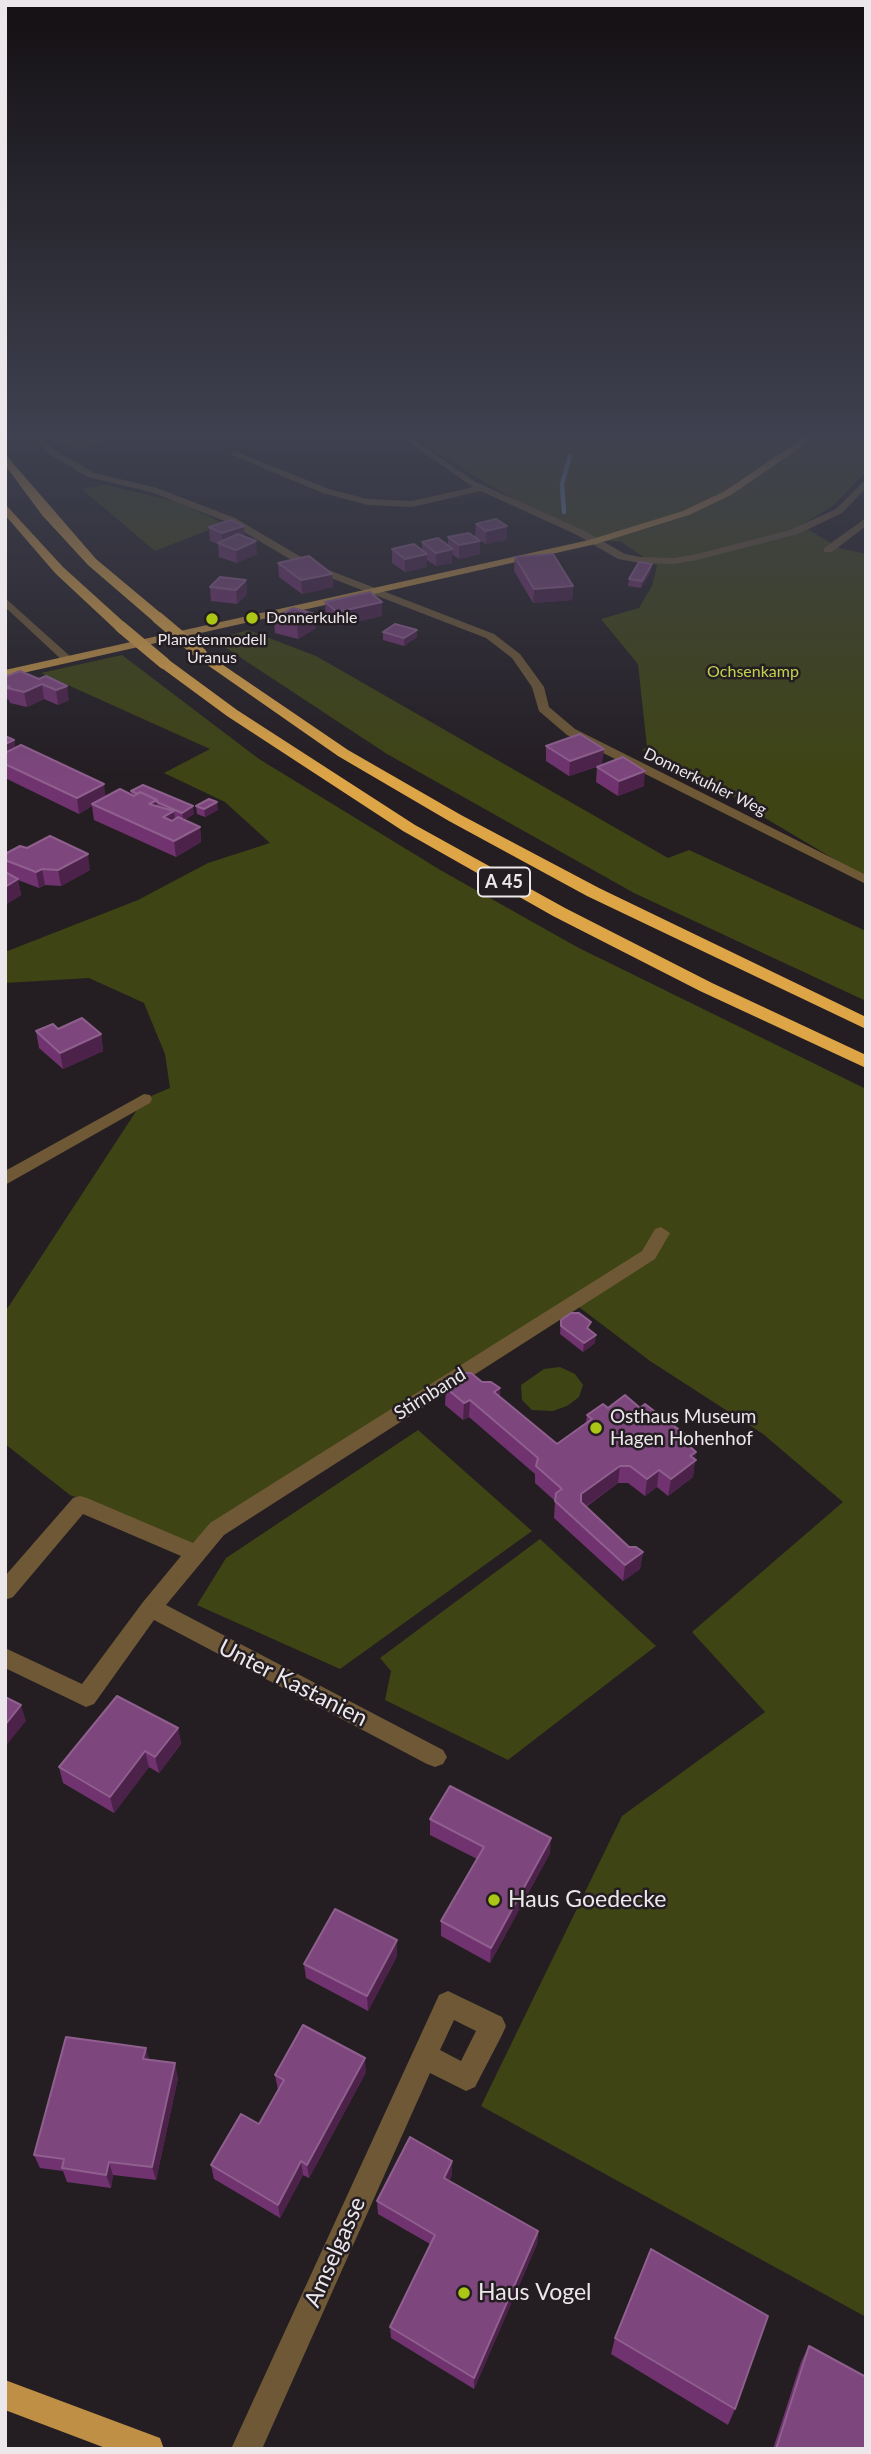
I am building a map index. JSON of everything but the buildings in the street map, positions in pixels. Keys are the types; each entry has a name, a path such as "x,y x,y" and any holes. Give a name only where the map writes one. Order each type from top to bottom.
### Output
{"highway":[{"name":"A 45","path":"40,549 59,570 164,663 232,713 409,828 559,912 706,987 866,1062"},
{"name":"A 45","path":"80,549 201,654 343,753 455,818 593,892 866,1024"}],"main road":[{"path":"5,674 563,549"},
{"path":"5,2395 102,2440 149,2449"}],"street":[{"name":"Donnerkuhler Weg","path":"279,549 309,566 453,619 490,636 516,656 538,687 543,708 570,732 866,880"},
{"path":"606,549 622,556 656,562 674,561 726,549"},
{"path":"5,601 66,659"},
{"path":"5,1179 144,1099"},
{"name":"Stirnband","path":"5,1657 86,1697 151,1608 218,1529 649,1255 661,1233"},
{"path":"5,1591 80,1504 195,1553"},
{"name":"Unter Kastanien","path":"151,1608 435,1757"},
{"name":"Amselgasse","path":"246,2449 424,2056"}],"green space":[{"name":"Ochsenkamp","path":"631,549 841,549 866,554 866,878 760,815 752,806 642,750 647,747 638,664 601,619 639,608 652,586 657,566"},
{"path":"248,630 316,656 668,858 689,850 866,931 866,1001 634,893 387,754 214,640"},
{"path":"122,655 259,759 442,871 577,947 866,1089 866,2317 481,2106 622,1816 765,1712 692,1632 843,1502 763,1434 650,1361 575,1304 199,1546 70,1495 5,1444 5,1312 144,1099 170,1088 165,1054 144,1003 89,978 5,983 5,952 138,900 208,863 270,843 225,802 164,773 210,749 41,673"},
{"path":"560,1367 575,1374 583,1385 579,1397 567,1406 553,1411 532,1410 522,1400 521,1385 544,1369"},
{"path":"418,1430 532,1531 340,1669 197,1605 226,1558"},
{"path":"540,1539 656,1646 508,1760 385,1700 391,1671 380,1658"}],"place":[{"name":"Donnerkuhle","path":"252,618"},
{"name":"Planetenmodell Uranus","path":"212,619"},
{"name":"Osthaus Museum Hagen Hohenhof","path":"596,1428"},
{"name":"Haus Goedecke","path":"494,1900"},
{"name":"Haus Vogel","path":"464,2293"}]}
